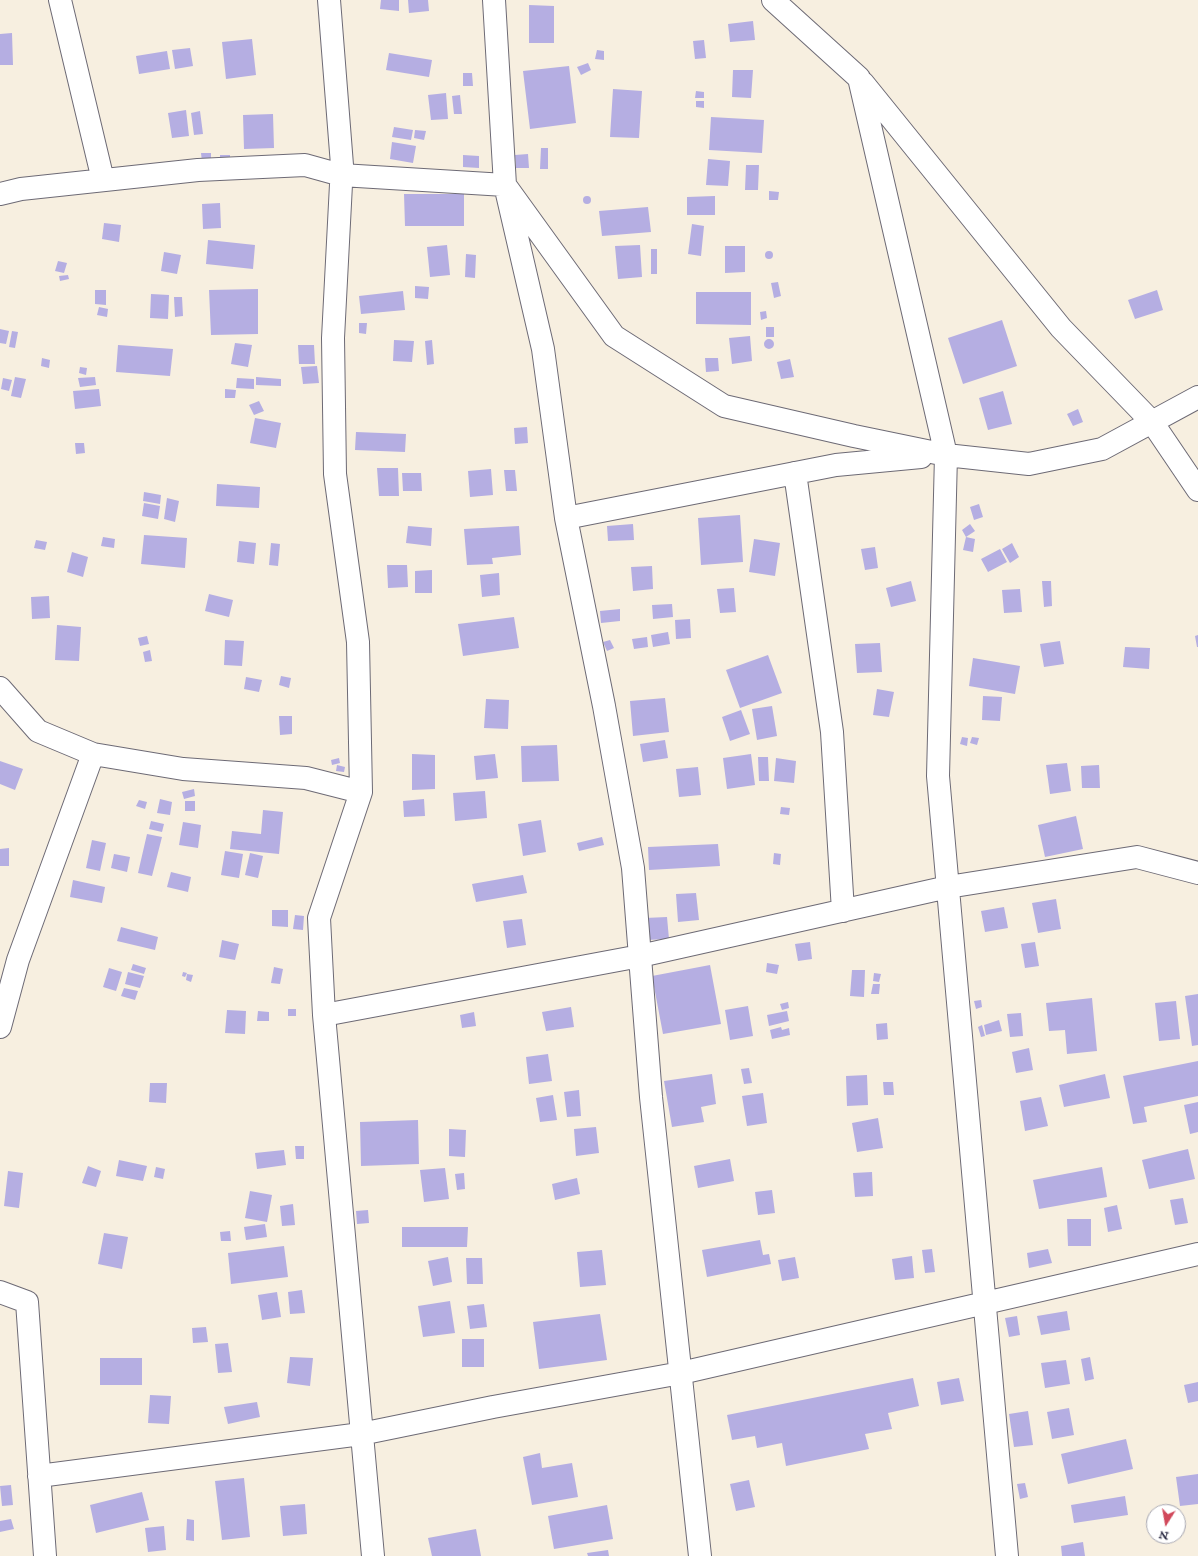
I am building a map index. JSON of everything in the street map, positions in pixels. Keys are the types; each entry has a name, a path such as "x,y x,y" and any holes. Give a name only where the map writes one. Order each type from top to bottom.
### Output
{"street":[{"path":"60,0 103,180"},
{"path":"329,0 342,165 334,338 335,474 358,642 361,792 319,918 324,1015 373,1556"},
{"path":"494,0 506,185 543,349 566,518 604,706 633,868 651,1097 700,1556"},
{"path":"773,0 859,78 1060,328 1152,422 1198,490"},
{"path":"859,78 946,454 938,776 1007,1556"},
{"path":"0,194 21,189 198,170 305,165 341,175 506,185"},
{"path":"506,185 614,336 724,406 854,436 946,454 1029,464 1102,449 1198,397"},
{"path":"566,518 836,465 946,454"},
{"path":"795,473 832,732 843,911"},
{"path":"0,688 38,731 93,754 183,769 306,778 361,792"},
{"path":"0,1027 18,960 93,754"},
{"path":"324,1015 640,956 948,887 1137,857 1198,873"},
{"path":"39,1476 361,1434 501,1406 681,1373 1198,1254"},
{"path":"0,1292 27,1302 45,1556"}],"building":[{"path":"381,0 399,0 399,11 380,9"},
{"path":"408,0 428,0 429,11 409,13"},
{"path":"529,5 554,6 554,43 529,43"},
{"path":"753,21 755,40 730,42 728,24"},
{"path":"12,33 13,65 0,65 0,34"},
{"path":"252,39 256,75 226,79 222,42"},
{"path":"704,40 706,58 695,59 693,41"},
{"path":"190,48 193,66 175,69 172,50"},
{"path":"597,50 604,51 604,60 595,59"},
{"path":"167,51 170,69 139,74 136,56"},
{"path":"389,53 432,60 429,77 386,70"},
{"path":"588,63 591,70 581,75 577,67"},
{"path":"569,66 576,123 530,129 523,71"},
{"path":"733,70 753,70 751,98 732,97"},
{"path":"463,73 472,73 473,86 463,86"},
{"path":"613,89 642,91 639,138 610,137"},
{"path":"696,91 704,92 704,98 695,98"},
{"path":"446,93 448,119 431,120 428,95"},
{"path":"460,95 462,114 454,114 452,96"},
{"path":"696,101 704,101 704,108 696,107"},
{"path":"186,110 189,136 172,138 168,113"},
{"path":"200,111 203,134 194,135 191,113"},
{"path":"273,114 274,148 244,149 243,115"},
{"path":"711,117 764,120 762,153 709,150"},
{"path":"394,127 413,130 411,140 392,137"},
{"path":"415,130 426,131 424,140 414,138"},
{"path":"392,142 416,146 413,163 390,159"},
{"path":"541,148 548,148 548,169 540,169"},
{"path":"201,153 211,153 211,162 202,162"},
{"path":"528,154 529,168 516,168 515,155"},
{"path":"220,155 230,155 230,163 220,163"},
{"path":"463,155 479,156 479,168 463,167"},
{"path":"708,159 730,161 728,186 706,185"},
{"path":"746,165 759,165 758,190 745,190"},
{"path":"769,191 779,192 778,200 769,200"},
{"path":"404,194 464,194 464,226 405,226"},
{"path":"587,196 590,197 590,203 587,204 584,203 583,200 584,197"},
{"path":"715,196 715,215 687,215 687,197"},
{"path":"220,203 221,228 203,229 202,204"},
{"path":"648,207 651,232 602,236 599,211"},
{"path":"104,223 121,225 119,242 102,239"},
{"path":"692,224 704,226 701,256 688,254"},
{"path":"208,240 255,245 253,269 206,264"},
{"path":"447,245 450,275 430,277 427,247"},
{"path":"640,245 642,277 618,279 615,246"},
{"path":"725,246 745,246 745,272 725,273"},
{"path":"651,249 657,249 657,274 651,274"},
{"path":"767,251 771,251 773,255 771,259 767,259 765,257 765,253"},
{"path":"164,252 181,255 177,274 161,271"},
{"path":"466,254 476,255 475,278 465,277"},
{"path":"58,261 67,263 64,273 55,271"},
{"path":"68,275 69,279 60,281 59,276"},
{"path":"778,282 781,296 774,298 771,283"},
{"path":"415,286 429,287 428,299 415,298"},
{"path":"258,289 258,334 211,335 209,290"},
{"path":"95,290 106,290 106,305 95,304"},
{"path":"1157,290 1163,310 1135,319 1128,300"},
{"path":"403,291 405,310 361,314 359,296"},
{"path":"696,292 751,292 751,325 696,324"},
{"path":"151,294 169,295 168,319 150,318"},
{"path":"174,297 182,297 183,316 175,317"},
{"path":"99,307 108,309 107,317 97,315"},
{"path":"766,311 767,318 761,320 760,312"},
{"path":"1002,320 1017,366 963,384 948,338"},
{"path":"359,323 367,323 366,334 359,333"},
{"path":"766,327 774,327 774,337 766,337"},
{"path":"0,329 9,331 6,344 0,343"},
{"path":"12,331 18,332 15,348 9,347"},
{"path":"750,336 752,361 732,364 729,338"},
{"path":"767,339 771,339 773,340 773,348 767,349 764,346 764,342"},
{"path":"394,340 414,341 412,362 393,361"},
{"path":"432,340 434,364 427,365 425,341"},
{"path":"235,343 252,345 248,367 231,364"},
{"path":"118,345 173,349 170,376 116,372"},
{"path":"298,345 314,345 315,364 299,364"},
{"path":"42,358 50,360 49,368 41,366"},
{"path":"705,358 718,358 719,371 706,372"},
{"path":"790,359 794,377 781,379 777,362"},
{"path":"317,366 319,383 303,384 301,367"},
{"path":"80,367 87,368 86,375 79,373"},
{"path":"15,377 26,379 21,398 11,396"},
{"path":"95,377 96,385 80,387 78,378"},
{"path":"256,377 281,379 281,386 256,385"},
{"path":"3,378 12,380 9,391 1,389"},
{"path":"237,378 254,379 254,389 236,388"},
{"path":"99,389 101,406 75,409 73,391"},
{"path":"225,389 236,390 235,398 225,398"},
{"path":"1003,391 1012,424 988,430 979,398"},
{"path":"259,401 264,411 254,415 249,405"},
{"path":"1078,409 1083,422 1073,426 1067,414"},
{"path":"255,418 281,423 276,448 250,443"},
{"path":"527,427 528,443 515,444 514,428"},
{"path":"356,432 406,434 405,452 355,450"},
{"path":"75,443 84,443 85,453 76,454"},
{"path":"377,468 398,468 399,496 379,496"},
{"path":"491,469 493,495 470,497 468,471"},
{"path":"504,470 515,470 517,491 506,491"},
{"path":"402,473 421,473 422,491 403,491"},
{"path":"217,484 260,487 259,508 216,506"},
{"path":"144,492 161,495 160,504 143,501"},
{"path":"167,498 179,501 175,522 164,519"},
{"path":"144,503 160,506 158,519 142,516"},
{"path":"979,504 983,517 974,520 970,507"},
{"path":"740,515 743,562 701,565 698,518"},
{"path":"633,524 634,540 608,541 607,526"},
{"path":"970,524 975,531 966,537 962,530"},
{"path":"408,526 432,528 431,546 406,543"},
{"path":"519,526 521,555 492,558 493,564 467,565 464,529"},
{"path":"144,535 187,538 185,568 141,564"},
{"path":"103,537 115,539 114,548 101,546"},
{"path":"966,537 975,539 973,552 963,550"},
{"path":"754,539 780,543 775,576 749,572"},
{"path":"36,540 47,542 45,550 34,548"},
{"path":"239,541 256,543 254,564 237,562"},
{"path":"271,543 280,544 278,566 269,565"},
{"path":"1012,543 1019,557 1010,563 1002,549"},
{"path":"875,547 878,568 865,570 861,549"},
{"path":"1000,549 1007,562 988,572 981,559"},
{"path":"72,552 88,557 83,577 67,572"},
{"path":"387,565 407,565 408,587 388,588"},
{"path":"652,566 653,589 633,591 631,567"},
{"path":"432,570 432,593 415,593 415,571"},
{"path":"499,573 500,595 482,597 480,575"},
{"path":"911,581 916,601 891,607 886,588"},
{"path":"1042,581 1051,581 1052,606 1044,607"},
{"path":"734,588 736,612 720,613 717,589"},
{"path":"1020,589 1022,612 1004,613 1002,590"},
{"path":"209,594 233,600 229,617 205,611"},
{"path":"49,596 50,618 32,619 31,597"},
{"path":"672,604 673,617 653,619 652,605"},
{"path":"620,609 620,621 601,623 600,611"},
{"path":"514,617 519,648 463,656 458,624"},
{"path":"690,619 691,638 676,639 675,620"},
{"path":"57,625 81,627 79,661 55,660"},
{"path":"668,632 670,644 653,647 651,635"},
{"path":"1198,635 1198,647 1197,647 1195,636"},
{"path":"147,636 149,644 140,646 138,638"},
{"path":"647,637 648,647 634,649 632,639"},
{"path":"225,640 244,641 242,666 224,665"},
{"path":"610,640 614,648 607,651 603,642"},
{"path":"1060,641 1064,664 1044,667 1040,644"},
{"path":"880,643 882,672 857,673 855,644"},
{"path":"1125,647 1150,648 1149,669 1123,667"},
{"path":"150,650 152,661 145,662 143,652"},
{"path":"768,655 782,693 740,708 726,670"},
{"path":"973,658 1020,666 1015,694 969,686"},
{"path":"281,676 291,678 289,688 279,685"},
{"path":"246,677 262,680 259,692 244,689"},
{"path":"877,689 894,692 889,717 873,715"},
{"path":"983,696 1002,697 1000,721 982,720"},
{"path":"665,698 669,732 633,736 630,701"},
{"path":"486,699 509,700 508,729 484,728"},
{"path":"772,706 777,736 757,740 752,709"},
{"path":"741,710 750,734 730,741 722,717"},
{"path":"279,716 292,716 292,734 280,735"},
{"path":"962,737 968,738 967,746 960,744"},
{"path":"972,737 979,738 977,745 970,743"},
{"path":"665,740 668,758 643,762 640,744"},
{"path":"557,745 559,781 522,782 521,746"},
{"path":"412,754 435,755 435,789 412,790"},
{"path":"495,754 498,778 476,780 474,756"},
{"path":"751,754 755,785 727,789 723,758"},
{"path":"758,757 768,757 769,781 759,781"},
{"path":"339,758 340,763 332,765 331,760"},
{"path":"776,758 796,761 794,783 774,781"},
{"path":"0,761 23,769 15,790 0,784"},
{"path":"1067,763 1071,791 1050,794 1046,765"},
{"path":"337,765 345,767 344,772 336,771"},
{"path":"1099,765 1100,788 1082,788 1081,766"},
{"path":"698,767 701,795 679,797 676,769"},
{"path":"194,789 195,796 184,799 182,792"},
{"path":"485,791 487,818 455,821 453,793"},
{"path":"160,799 172,802 170,815 157,813"},
{"path":"424,799 425,816 404,817 403,801"},
{"path":"139,800 147,802 145,809 136,806"},
{"path":"185,801 195,801 195,811 185,811"},
{"path":"781,807 790,808 789,815 780,814"},
{"path":"263,810 283,812 279,854 230,849 232,831 261,834"},
{"path":"1076,816 1083,849 1045,857 1038,825"},
{"path":"541,820 546,852 523,856 518,824"},
{"path":"151,821 164,824 162,832 149,829"},
{"path":"183,822 201,825 198,848 179,845"},
{"path":"147,834 162,837 152,876 138,873"},
{"path":"602,837 604,845 579,851 577,843"},
{"path":"92,840 106,843 100,871 86,868"},
{"path":"718,844 720,866 649,870 648,847"},
{"path":"9,848 9,866 0,866 0,849"},
{"path":"225,851 243,854 239,878 221,875"},
{"path":"250,853 263,856 258,878 245,875"},
{"path":"774,853 781,854 780,865 773,864"},
{"path":"114,854 130,857 127,872 111,868"},
{"path":"171,872 191,877 188,892 167,887"},
{"path":"523,875 527,893 476,902 472,884"},
{"path":"73,880 105,887 102,903 70,897"},
{"path":"696,893 699,920 678,922 676,894"},
{"path":"1056,899 1061,929 1038,933 1032,903"},
{"path":"1004,907 1008,928 985,932 981,911"},
{"path":"272,910 288,910 288,927 272,926"},
{"path":"295,915 304,916 303,930 293,929"},
{"path":"667,917 669,939 646,940 645,918"},
{"path":"522,919 526,945 507,948 503,921"},
{"path":"121,927 158,937 155,950 117,941"},
{"path":"222,940 239,944 235,960 219,957"},
{"path":"810,942 812,959 798,961 795,944"},
{"path":"1035,942 1039,966 1025,968 1021,944"},
{"path":"767,963 779,965 777,974 766,972"},
{"path":"133,964 146,968 144,974 131,970"},
{"path":"710,965 721,1024 663,1034 652,976"},
{"path":"274,967 283,969 280,984 271,983"},
{"path":"109,968 122,972 116,991 103,987"},
{"path":"852,970 865,970 864,997 850,996"},
{"path":"128,972 144,976 140,988 125,984"},
{"path":"183,972 187,973 185,977 182,976"},
{"path":"874,973 881,974 879,982 873,981"},
{"path":"187,974 193,975 191,982 186,980"},
{"path":"873,984 880,984 879,994 871,994"},
{"path":"124,988 138,991 135,1000 121,996"},
{"path":"1198,994 1198,1045 1192,1046 1185,996"},
{"path":"1092,998 1097,1051 1067,1054 1065,1030 1049,1031 1046,1003"},
{"path":"981,1000 982,1007 976,1009 974,1001"},
{"path":"1176,1001 1180,1039 1159,1041 1155,1003"},
{"path":"788,1002 789,1008 782,1010 780,1004"},
{"path":"748,1006 753,1036 730,1040 725,1010"},
{"path":"571,1007 574,1027 546,1031 542,1012"},
{"path":"288,1009 296,1009 296,1016 288,1016"},
{"path":"227,1010 246,1011 245,1034 225,1033"},
{"path":"258,1011 269,1012 269,1021 257,1021"},
{"path":"787,1011 789,1021 769,1026 767,1015"},
{"path":"474,1012 476,1026 462,1028 460,1015"},
{"path":"1021,1013 1023,1036 1010,1037 1007,1014"},
{"path":"999,1020 1002,1031 986,1035 984,1025"},
{"path":"887,1023 888,1039 877,1040 876,1024"},
{"path":"982,1025 985,1036 981,1037 978,1027"},
{"path":"781,1027 782,1030 789,1028 790,1035 772,1039 770,1030"},
{"path":"1029,1048 1033,1070 1016,1073 1012,1052"},
{"path":"548,1054 552,1081 529,1084 526,1057"},
{"path":"1198,1061 1198,1096 1144,1107 1147,1122 1133,1124 1123,1076"},
{"path":"749,1068 752,1083 744,1084 741,1069"},
{"path":"712,1074 716,1104 701,1107 704,1122 672,1127 664,1081"},
{"path":"1105,1074 1110,1098 1064,1107 1059,1085"},
{"path":"867,1075 868,1105 847,1106 846,1076"},
{"path":"883,1082 893,1082 894,1095 884,1095"},
{"path":"150,1083 167,1083 166,1103 149,1102"},
{"path":"579,1090 581,1116 567,1117 564,1092"},
{"path":"763,1093 767,1123 747,1126 742,1096"},
{"path":"553,1095 557,1120 540,1122 536,1098"},
{"path":"1041,1097 1048,1126 1025,1131 1020,1101"},
{"path":"1198,1102 1198,1132 1190,1134 1184,1105"},
{"path":"878,1118 883,1148 857,1152 852,1123"},
{"path":"418,1120 419,1164 361,1166 360,1122"},
{"path":"596,1127 599,1153 576,1156 574,1129"},
{"path":"449,1129 466,1130 465,1157 449,1156"},
{"path":"295,1146 304,1146 304,1159 296,1159"},
{"path":"1188,1149 1195,1179 1149,1189 1142,1160"},
{"path":"284,1150 286,1165 257,1169 255,1153"},
{"path":"730,1159 734,1181 698,1188 694,1166"},
{"path":"119,1160 147,1166 143,1181 116,1176"},
{"path":"88,1166 101,1171 96,1187 82,1183"},
{"path":"156,1167 165,1169 163,1179 154,1177"},
{"path":"1102,1167 1107,1197 1039,1209 1033,1180"},
{"path":"445,1168 449,1199 424,1202 420,1170"},
{"path":"8,1171 23,1173 19,1208 4,1206"},
{"path":"872,1172 873,1196 855,1197 853,1173"},
{"path":"464,1173 465,1189 457,1190 455,1174"},
{"path":"577,1178 580,1194 555,1200 552,1184"},
{"path":"772,1190 775,1213 758,1215 755,1192"},
{"path":"250,1191 272,1195 267,1222 245,1218"},
{"path":"1183,1198 1188,1223 1175,1225 1170,1200"},
{"path":"293,1204 295,1225 282,1226 280,1206"},
{"path":"1117,1205 1122,1229 1108,1232 1104,1208"},
{"path":"368,1210 369,1223 357,1224 356,1211"},
{"path":"1067,1219 1091,1219 1091,1246 1068,1246"},
{"path":"265,1224 267,1237 246,1240 244,1227"},
{"path":"402,1227 468,1227 467,1247 402,1247"},
{"path":"230,1231 231,1241 221,1241 220,1232"},
{"path":"104,1233 128,1237 122,1269 98,1264"},
{"path":"760,1240 763,1255 769,1254 771,1264 707,1277 702,1250"},
{"path":"284,1246 288,1277 231,1284 228,1253"},
{"path":"932,1249 935,1272 925,1273 922,1250"},
{"path":"1048,1249 1052,1263 1029,1268 1027,1253"},
{"path":"602,1250 606,1285 580,1287 577,1252"},
{"path":"912,1256 914,1278 895,1280 892,1259"},
{"path":"448,1257 452,1282 433,1286 428,1261"},
{"path":"795,1257 799,1278 782,1281 778,1260"},
{"path":"466,1258 482,1258 483,1284 467,1284"},
{"path":"302,1290 305,1313 290,1314 288,1292"},
{"path":"277,1292 281,1317 262,1320 258,1295"},
{"path":"450,1301 455,1333 423,1337 418,1306"},
{"path":"484,1304 487,1327 470,1329 467,1306"},
{"path":"1067,1311 1070,1330 1041,1335 1037,1316"},
{"path":"600,1314 607,1360 539,1369 533,1322"},
{"path":"1017,1316 1020,1335 1009,1337 1005,1318"},
{"path":"206,1327 208,1342 193,1343 192,1328"},
{"path":"462,1339 484,1339 484,1367 462,1367"},
{"path":"228,1343 232,1372 218,1373 215,1344"},
{"path":"290,1357 313,1358 310,1386 287,1383"},
{"path":"1090,1357 1094,1379 1085,1381 1081,1359"},
{"path":"100,1358 142,1358 142,1385 100,1385"},
{"path":"1066,1360 1070,1384 1045,1388 1041,1363"},
{"path":"913,1378 919,1406 888,1413 892,1429 865,1434 869,1449 786,1466 782,1443 757,1448 755,1436 732,1440 727,1415"},
{"path":"959,1378 964,1401 941,1405 937,1382"},
{"path":"1198,1382 1198,1401 1188,1403 1184,1385"},
{"path":"150,1395 171,1396 169,1424 148,1423"},
{"path":"257,1402 260,1417 228,1424 224,1407"},
{"path":"1069,1408 1074,1435 1052,1439 1047,1412"},
{"path":"1028,1411 1033,1445 1014,1447 1009,1414"},
{"path":"1126,1439 1133,1469 1068,1484 1061,1454"},
{"path":"540,1453 542,1468 572,1463 578,1497 532,1505 523,1457"},
{"path":"1198,1474 1198,1504 1186,1505 1186,1504 1180,1504 1176,1477"},
{"path":"244,1478 250,1537 222,1540 215,1481"},
{"path":"749,1480 755,1507 736,1511 730,1484"},
{"path":"1025,1483 1028,1497 1020,1499 1017,1484"},
{"path":"11,1485 13,1505 2,1506 0,1486"},
{"path":"142,1492 149,1520 96,1533 90,1505"},
{"path":"1125,1496 1128,1515 1074,1523 1071,1505"},
{"path":"305,1504 307,1534 283,1536 280,1506"},
{"path":"607,1505 613,1539 554,1549 548,1516"},
{"path":"11,1519 14,1529 0,1532 0,1521"},
{"path":"187,1519 194,1520 194,1541 186,1540"},
{"path":"164,1526 166,1550 148,1552 145,1528"},
{"path":"476,1529 481,1556 432,1556 428,1538"},
{"path":"1083,1542 1085,1556 1062,1556 1061,1546"},
{"path":"608,1550 609,1556 588,1556 587,1553"}]}
